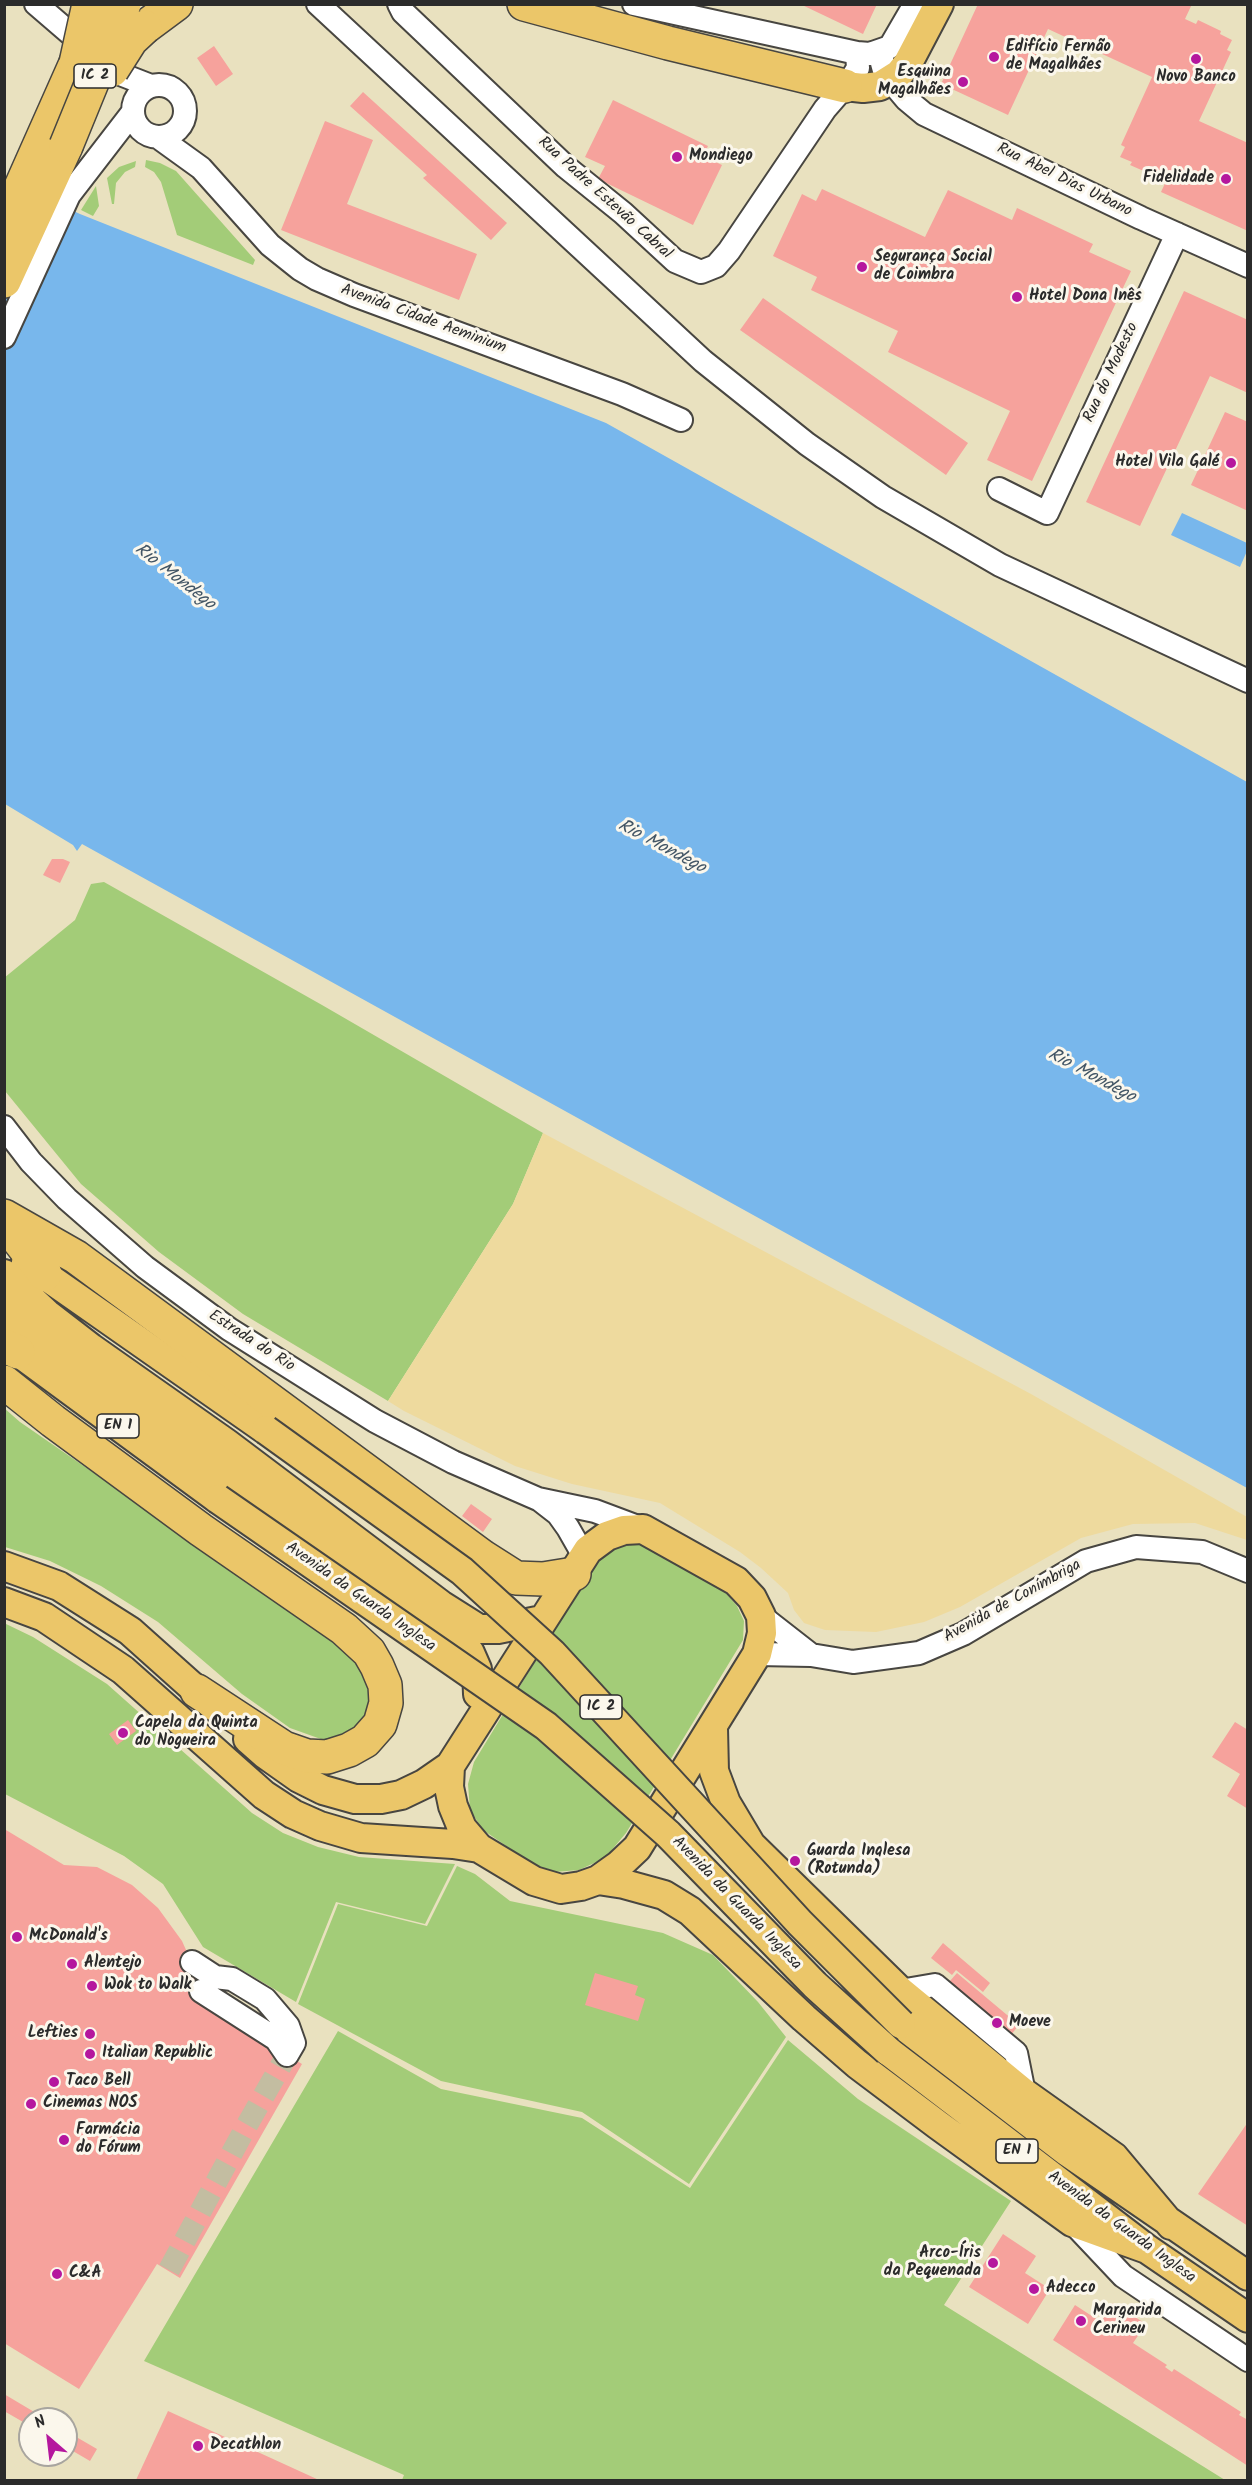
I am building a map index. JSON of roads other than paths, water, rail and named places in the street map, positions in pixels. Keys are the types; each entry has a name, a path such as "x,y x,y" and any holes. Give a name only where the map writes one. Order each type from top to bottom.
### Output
{"highway":[{"path":"73,48 89,4"},
{"name":"IC 2","path":"4,225 73,48 101,4"},
{"name":"IC 2","path":"4,281 78,157 124,4"},
{"path":"78,157 131,40 176,4"},
{"path":"524,4 668,44 845,86"},
{"path":"4,1215 75,1257 483,1557 516,1578 543,1579 579,1565"},
{"path":"4,1222 45,1275"},
{"path":"4,1382 201,1530 344,1629 369,1652 377,1666 385,1685 386,1703 380,1724 365,1741 349,1750 327,1757 307,1756 284,1748 197,1691"}],"main road":[{"path":"845,86 880,86 890,81 908,63 939,4"},
{"name":"Avenida da Guarda Inglesa","path":"4,1247 462,1570 552,1653 800,1923 901,2025 1066,2151 1248,2276"},
{"path":"4,1275 47,1314 91,1348 226,1443 451,1611 479,1629 498,1629 544,1620"},
{"path":"4,1305 40,1337 459,1639 470,1653 477,1669 478,1720"},
{"name":"Avenida da Guarda Inglesa","path":"9,1346 218,1499 546,1726 668,1834 815,1985 888,2051 1147,2249 1248,2318"},
{"path":"4,1566 59,1586 130,1631 265,1754 299,1778 323,1790 356,1799 381,1799 401,1795 424,1784 450,1766 588,1550 607,1536 624,1530 643,1529 736,1581 752,1598 761,1616 762,1633 757,1654 637,1848 620,1865 598,1880 561,1889 534,1881 479,1848 462,1828 453,1806 449,1787 450,1766"},
{"path":"4,1602 44,1617 123,1670 264,1795 293,1814 320,1826 361,1838 479,1848"},
{"path":"712,1728 714,1771 726,1803 751,1845 900,1992 1024,2093 1114,2157 1171,2224"},
{"path":"598,1880 624,1884 664,1895 690,1911 804,2018 857,2064 1072,2222 1147,2249"}],"street":[{"path":"36,4 73,48 115,72 151,86 160,85 177,92 186,108 185,118 201,168"},
{"path":"61,4 73,48"},
{"path":"318,4 704,361 807,444 883,497 1000,566 1248,681"},
{"path":"634,4 857,54 882,52 896,40 915,4"},
{"name":"Rua Padre Estevão Cabral","path":"399,7 566,167 623,213 675,261 701,272 716,266 729,251 825,109 845,86"},
{"path":"882,52 885,74 890,81"},
{"path":"845,86 858,68 857,54"},
{"path":"115,72 134,108 137,124 201,168"},
{"name":"Rua Abel Dias Urbano","path":"890,81 924,114 1248,266"},
{"path":"78,157 134,108 137,97 151,86"},
{"path":"78,157 175,132 185,118"},
{"path":"4,337 65,204 79,180 78,157"},
{"name":"Avenida Cidade Aeminium","path":"201,168 270,245 300,269 317,279 354,295 622,394 681,420"},
{"name":"Rua do Modesto","path":"999,489 1047,513 1177,234"},
{"name":"Estrada do Rio","path":"4,1127 32,1162 67,1199 145,1266 229,1329 375,1421 453,1461 538,1499 595,1511 643,1529"},
{"name":"Estrada do Rio","path":"538,1499 563,1521 579,1565"},
{"name":"Avenida de Conímbriga","path":"757,1654 811,1655 853,1662 919,1653 963,1634 1086,1561 1136,1547 1202,1552 1248,1571"},
{"name":"Avenida de Conímbriga","path":"761,1616 811,1655"},
{"path":"192,1962 208,1984 276,2039 287,2055 294,2043 288,2026 265,1999 232,1979 208,1984"},
{"name":"Avenida da Guarda Inglesa","path":"1072,2222 1123,2276 1248,2360"}],"water":[{"name":"Rio Mondego","path":"5,179 80,214 606,423 1247,782 1247,1488 82,844 77,851 73,845 5,804 4,316 23,322 26,319 19,311 5,304 5,251 47,268 50,265 49,262 5,240"},
{"path":"1182,513 1247,543 1247,551 1240,567 1171,535"}],"tunnel":[{"path":"169,2270 287,2055"}],"place":[{"name":"Edifício Fernão de Magalhães","path":"994,57"},
{"name":"Novo Banco","path":"1196,59"},
{"name":"Esquina Magalhães","path":"963,82"},
{"name":"Mondiego","path":"677,157"},
{"name":"Fidelidade","path":"1226,179"},
{"name":"Segurança Social de Coimbra","path":"862,267"},
{"name":"Hotel Dona Inês","path":"1017,297"},
{"name":"Hotel Vila Galé","path":"1231,463"},
{"name":"Capela da Quinta do Nogueira","path":"123,1733"},
{"name":"Guarda Inglesa (Rotunda)","path":"795,1861"},
{"name":"McDonald's","path":"17,1937"},
{"name":"Alentejo","path":"72,1964"},
{"name":"Wok to Walk","path":"92,1986"},
{"name":"Moeve","path":"997,2023"},
{"name":"Lefties","path":"90,2034"},
{"name":"Italian Republic","path":"90,2054"},
{"name":"Taco Bell","path":"54,2082"},
{"name":"Cinemas NOS","path":"31,2104"},
{"name":"Farmácia do Fórum","path":"64,2140"},
{"name":"Arco-Íris da Pequenada","path":"993,2263"},
{"name":"C&A","path":"57,2274"},
{"name":"Adecco","path":"1034,2289"},
{"name":"Margarida Cerineu","path":"1081,2321"},
{"name":"Decathlon","path":"198,2446"}]}
